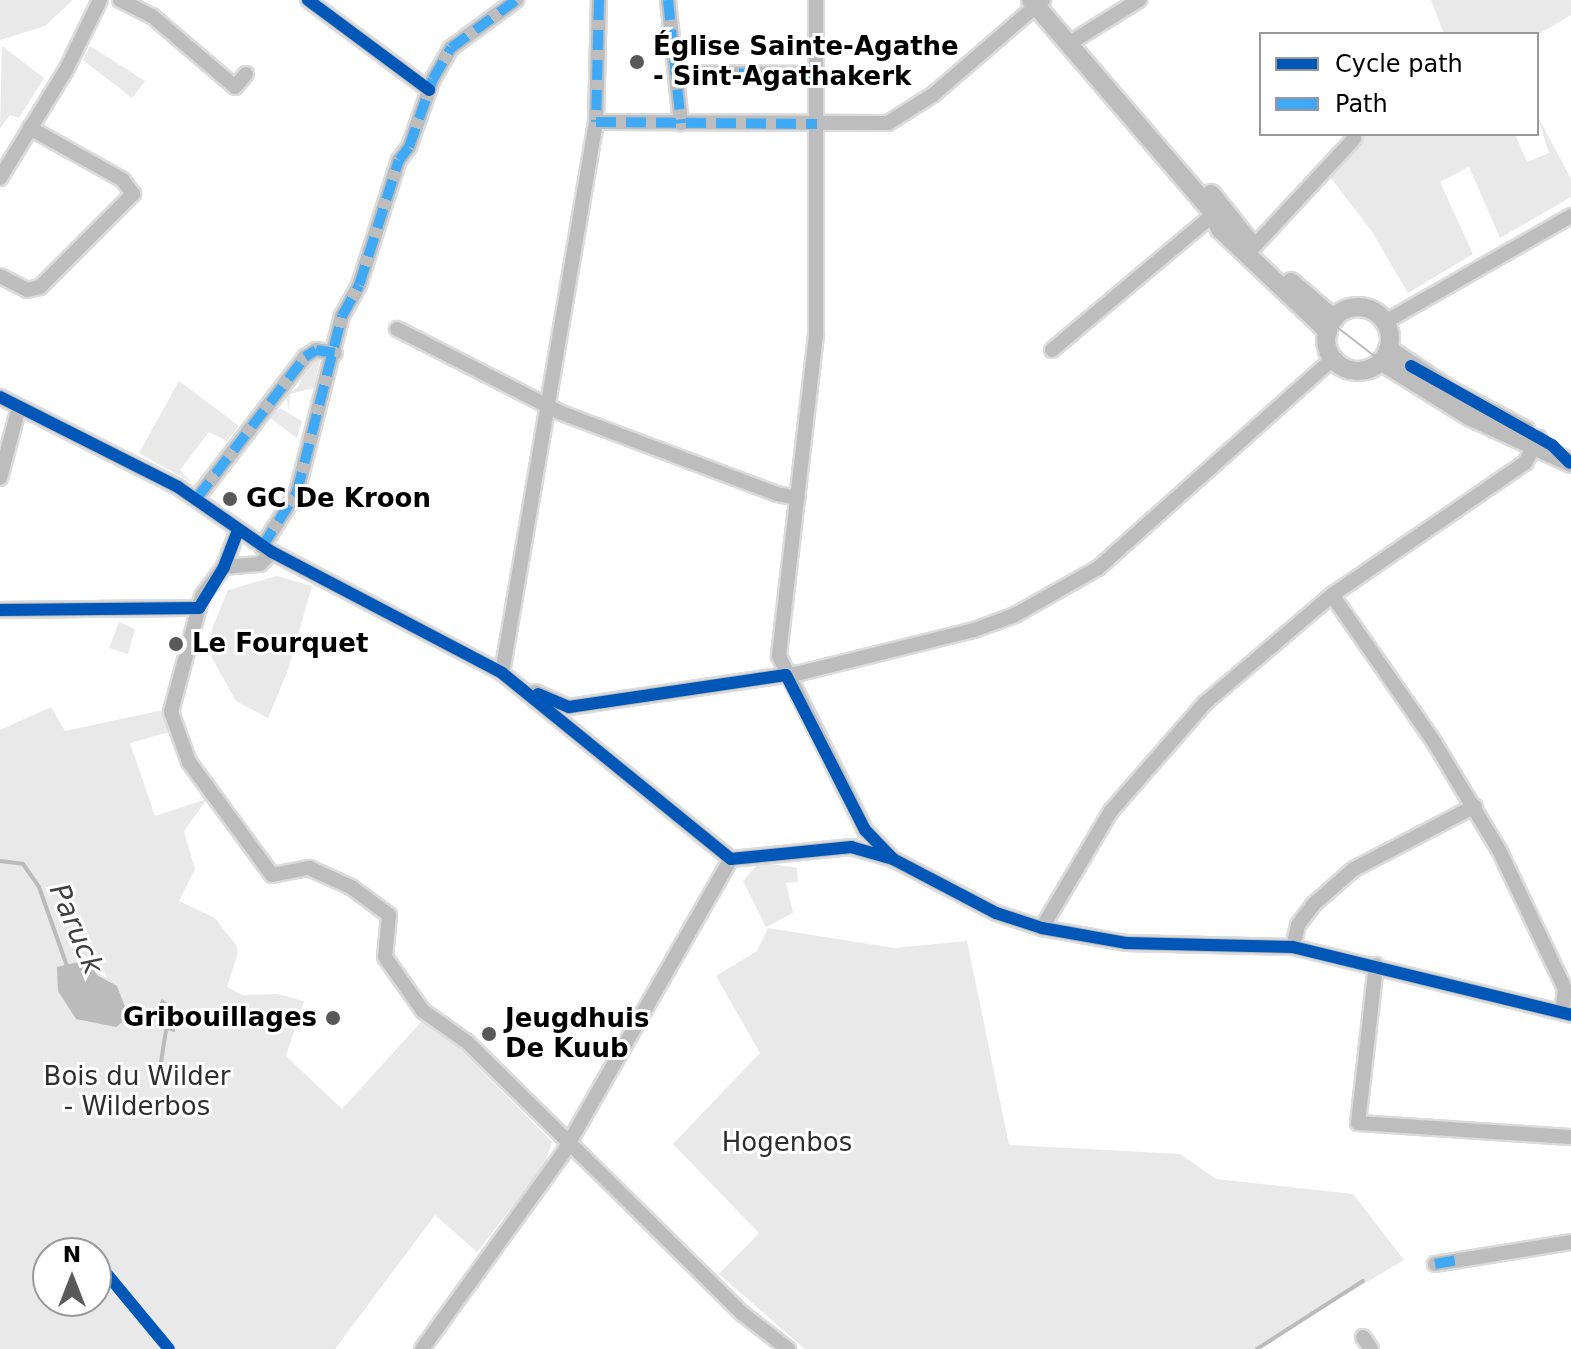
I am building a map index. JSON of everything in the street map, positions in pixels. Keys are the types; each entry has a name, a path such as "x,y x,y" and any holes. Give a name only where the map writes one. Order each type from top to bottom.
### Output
{"main road":[{"path":"1039,2 1218,211 1220,229 1250,251 1331,325 1334,358 1356,370 1385,355"},
{"path":"1331,325 1350,308 1363,308 1385,322 1385,355"},
{"path":"1385,355 1444,402 1571,462"}],"street":[{"path":"0,178 100,0"},
{"path":"120,0 152,16 231,92 246,74"},
{"path":"224,567 260,564 297,492 348,302 359,285 399,160 409,147 429,90 451,48 516,0"},
{"path":"502,673 596,122 599,0"},
{"path":"668,0 679,73 681,123"},
{"path":"816,0 816,335 779,656 865,830 893,859"},
{"path":"1072,40 1139,0"},
{"path":"310,1 429,90"},
{"path":"596,122 888,123 928,99 1039,2"},
{"path":"679,73 816,74"},
{"path":"0,276 27,290 40,287 133,194 123,180 30,128"},
{"path":"1250,251 1354,139"},
{"path":"1052,350 1218,211"},
{"path":"1385,322 1571,216"},
{"path":"397,329 548,407 777,494 798,498"},
{"path":"197,498 305,357 316,350 335,353"},
{"path":"523,689 569,707 786,675 974,630 1050,598 1098,568 1334,358"},
{"path":"0,397 197,498 267,550 502,673 731,859 851,847 893,859 996,913 1042,928 1126,943 1293,947 1567,1014 1565,989 1475,806 1332,595"},
{"path":"0,478 19,407"},
{"path":"1042,928 1111,811 1158,755 1227,683 1332,595 1525,463 1536,443"},
{"path":"238,530 224,567 199,608 171,712 189,762 272,875 309,868 351,887 389,915 385,957 391,971 423,1011 467,1042 779,1346"},
{"path":"0,610 199,608"},
{"path":"563,724 569,707"},
{"path":"1293,947 1298,925 1314,904 1354,869 1475,806"},
{"path":"851,847 865,830"},
{"path":"422,1349 569,1144 731,859"},
{"path":"1376,965 1358,1123 1571,1137"},
{"path":"1435,1264 1571,1242"}],"green space":[{"path":"0,0 73,0 45,26 0,40"},
{"path":"1431,0 1571,0 1571,15 1539,34 1443,32"},
{"path":"2,46 44,78 19,118 10,115 0,128"},
{"path":"90,46 145,81 132,98 83,60"},
{"path":"1539,119 1571,179 1571,197 1500,238 1469,167 1440,182 1473,254 1408,293 1371,230 1330,177 1358,148 1354,141 1363,136 1516,136 1527,162 1549,153"},
{"path":"321,356 314,388 290,394 289,411 286,395 298,387 311,357"},
{"path":"179,381 239,426 227,441 209,432 180,470 191,482 139,453"},
{"path":"280,408 302,421 297,438 269,417"},
{"path":"277,576 312,586 288,670 268,718 236,701 212,658 212,629 228,590"},
{"path":"119,622 135,629 128,654 109,648"},
{"name":"Bois du Wilder - Wilderbos","path":"51,707 65,731 163,710 169,732 130,743 155,816 207,799 184,831 195,869 179,901 215,918 236,945 238,952 227,987 242,995 277,994 304,1001 286,1056 342,1109 422,1021 444,1033 552,1142 544,1166 477,1252 435,1215 335,1349 0,1349 0,730"},
{"path":"772,864 797,868 798,882 786,883 793,913 766,927 743,881 756,866"},
{"name":"Hogenbos","path":"768,928 894,948 967,941 1009,1145 1180,1154 1216,1179 1353,1194 1404,1260 1254,1349 805,1349 719,1274 759,1233 673,1144 760,1053 716,976 757,951"}],"shaded area":[{"path":"88,960 97,975 117,986 129,1017 116,1027 76,1019 58,991 57,967"},
{"path":"162,999 174,1008 175,1032 158,1028 155,1011"}],"waterway":[{"name":"Paruck","path":"0,861 23,864 39,887 68,969"},
{"name":"Paruck","path":"127,1017 157,1011"},
{"name":"Paruck","path":"161,1062 166,1031"},
{"name":"Paruck","path":"153,1084 158,1074"},
{"path":"1257,1349 1363,1281"}],"tram line":[{"path":"1029,0 1194,194 1307,304 1403,378 1571,468"}],"marked path":[{"path":"262,547 297,492 342,316 359,285 399,160 409,147 433,79 451,48 516,0"},
{"path":"599,0 596,122 817,124"},
{"path":"668,0 681,123"},
{"path":"679,73 816,74"},
{"path":"197,498 305,357 316,350 335,353"},
{"path":"1435,1264 1458,1260"}],"cycle path":[{"path":"308,0 429,90"},
{"path":"1411,366 1552,445 1570,463"},
{"path":"0,397 178,487 272,552 502,673 731,859 851,847 893,859 996,913 1042,928 1126,943 1293,947 1571,1015"},
{"path":"0,610 199,608 224,567 238,530"},
{"path":"538,694 569,707 786,675 865,830 893,859"},
{"path":"112,1280 169,1349"}],"place":[{"name":"Église Sainte-Agathe - Sint-Agathakerk","path":"637,62"},
{"name":"GC De Kroon","path":"230,499"},
{"name":"Le Fourquet","path":"176,644"},
{"name":"Gribouillages","path":"333,1018"},
{"name":"Jeugdhuis De Kuub","path":"489,1034"}]}
